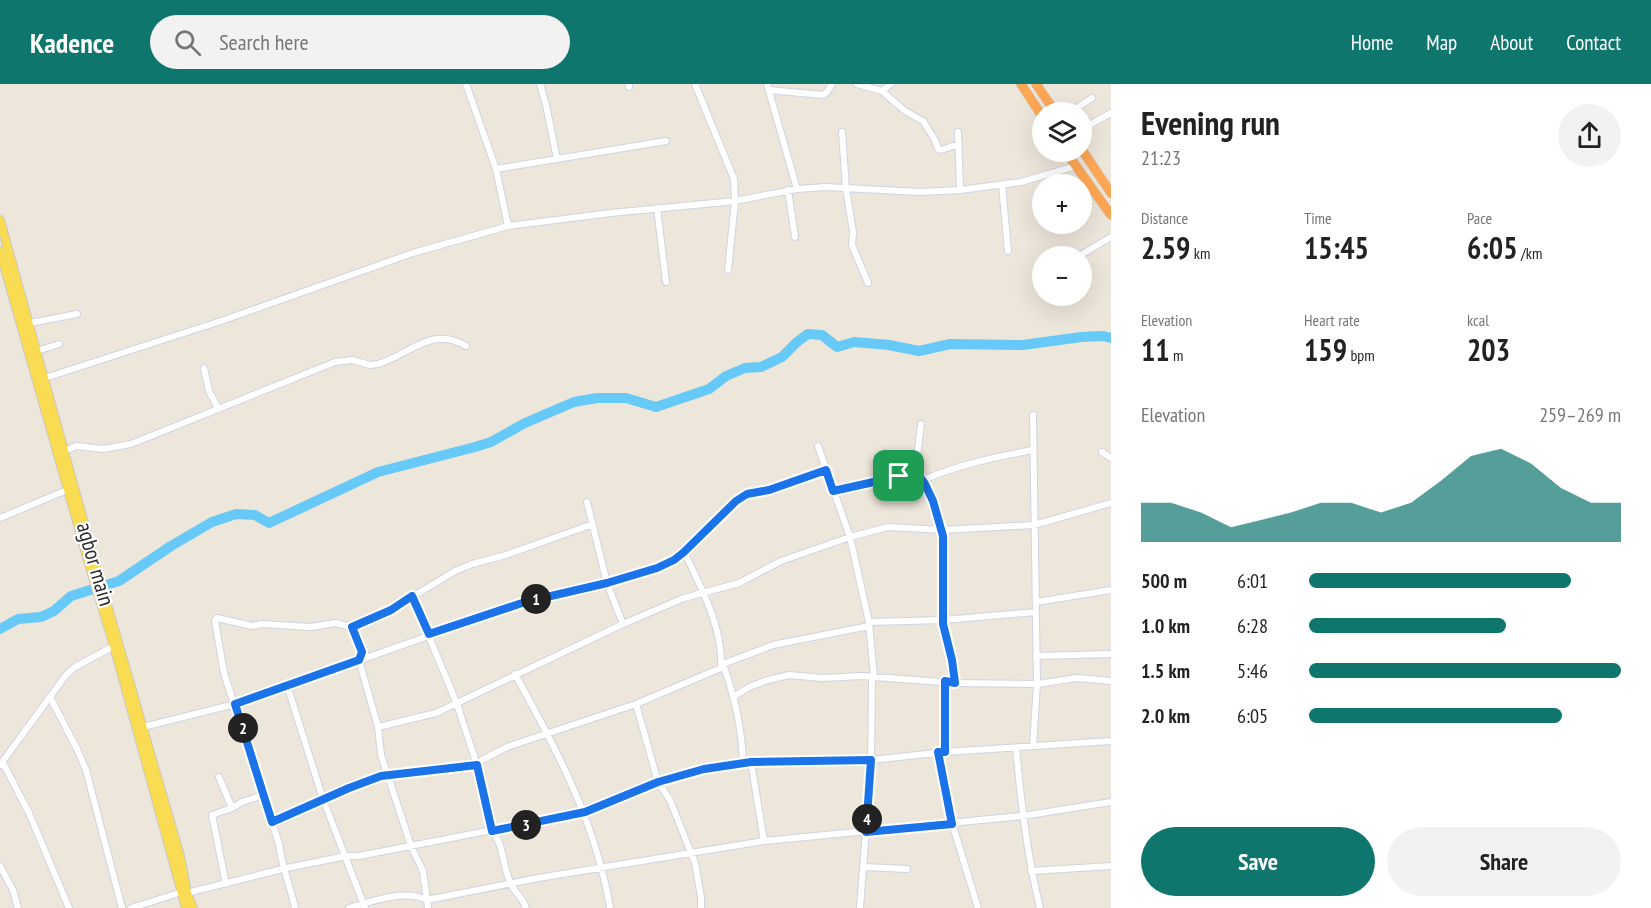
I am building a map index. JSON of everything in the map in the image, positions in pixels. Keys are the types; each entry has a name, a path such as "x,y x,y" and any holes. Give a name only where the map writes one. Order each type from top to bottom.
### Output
{"highway":[{"path":"1021,84 1033,102"},
{"path":"1038,85 1049,102"},
{"path":"1073,162 1109,209"},
{"path":"1090,162 1111,193"}],"main road":[{"name":"agbor main","path":"0,220 67,490 94,571"},
{"name":"agbor main","path":"0,251 6,285 37,351 45,378 114,646 133,705 143,727 180,856 186,908"},
{"name":"agbor main","path":"100,593 184,892 193,908"}],"street":[{"path":"466,84 496,169 508,226"},
{"path":"540,84 557,159"},
{"path":"695,84 734,179 735,201 728,270"},
{"path":"797,189 768,87 823,95 832,84"},
{"path":"857,84 882,92 923,121 938,149 959,144"},
{"path":"882,92 891,84"},
{"path":"1086,102 1092,98"},
{"path":"1092,123 1111,113"},
{"path":"842,132 846,189 853,232 852,245 868,283"},
{"path":"958,132 960,190"},
{"path":"496,169 666,141"},
{"path":"45,378 221,321 413,253 508,226 735,201 797,189 920,192 960,190 1021,182 1076,166"},
{"path":"1002,185 1008,251"},
{"path":"788,190 795,237"},
{"path":"657,208 666,282"},
{"path":"1092,248 1111,237"},
{"path":"24,324 77,314"},
{"path":"65,451 76,446 103,449 131,444 335,362 352,360 370,365 378,364 439,337 449,338 466,346"},
{"path":"37,351 59,344"},
{"path":"204,368 209,391 218,408"},
{"path":"1033,746 1037,684 1034,415"},
{"path":"915,474 921,424"},
{"path":"818,446 850,537 869,624 874,676 861,908"},
{"path":"923,480 952,467 1034,450"},
{"path":"1102,452 1111,458"},
{"path":"143,727 235,704 525,602 607,583 657,568 684,552 736,501 747,494 769,490 826,470"},
{"path":"833,491 915,474 923,480 933,501 942,530 943,626 952,660 955,683"},
{"path":"0,518 67,490"},
{"path":"587,502 607,583 623,624"},
{"path":"378,727 436,713 515,674 684,598 739,583 781,561 850,537 888,527 942,530 1034,525 1111,503"},
{"path":"295,908 290,887 282,869 279,844 224,673 215,621 217,618 252,626 262,624 311,627 335,623 352,627 391,610 412,596 472,564 506,555 592,524"},
{"path":"684,552 704,593 722,651 722,666 735,696 747,763 765,841"},
{"path":"1036,602 1111,590"},
{"path":"412,596 458,704 477,765 492,831 499,838 511,885 526,908"},
{"path":"272,822 381,776 477,765 507,747 636,704 773,645 869,624 1036,612"},
{"path":"352,627 362,652 359,660 378,727 381,755 411,846 423,871 428,904"},
{"path":"69,908 29,813 2,764 51,699 66,675 75,667 114,646"},
{"path":"722,651 732,661"},
{"path":"1036,656 1111,654"},
{"path":"515,674 548,732 585,812 602,868 610,908"},
{"path":"735,696 749,687 789,675 822,678 874,676 955,683 1037,684 1077,678 1111,681"},
{"path":"945,681 941,752 952,824 978,908"},
{"path":"286,685 323,799 364,906"},
{"path":"51,699 86,770 122,908"},
{"path":"636,704 658,782 670,800 695,863 701,908"},
{"path":"132,908 184,892 226,884 282,869 585,812 658,782 704,769 747,763 871,760 941,752 1111,741"},
{"path":"1016,748 1031,871 1040,908"},
{"path":"219,777 232,808"},
{"path":"226,884 212,815 263,795"},
{"path":"349,908 414,895 428,904 538,878 765,841 1023,816 1111,802"},
{"path":"0,866 13,890 18,908"},
{"path":"1031,871 1111,866"},
{"path":"865,867 907,869"}],"waterway":[{"path":"0,629 18,619 41,617 54,611 71,596 119,581 212,522 236,514 255,515 269,523 378,472 491,442 525,423 574,402 597,398 626,398 656,407 709,389 726,376 745,368 761,367 782,357 808,334 822,335 837,347 854,342 889,345 919,351 950,344 1023,345 1081,337 1111,338"}],"route":[{"path":"826,470 833,491 899,476 910,474 919,476 923,480 933,501 943,536 943,624 955,683 945,681 945,752 938,752 952,824 866,832 871,760 751,762 718,766 658,782 585,812 492,831 477,765 381,776 272,822 235,704 359,660 362,652 352,627 391,610 412,596 429,634 525,602 607,583 657,568 684,552 718,516 747,494 769,490 826,470"}]}
